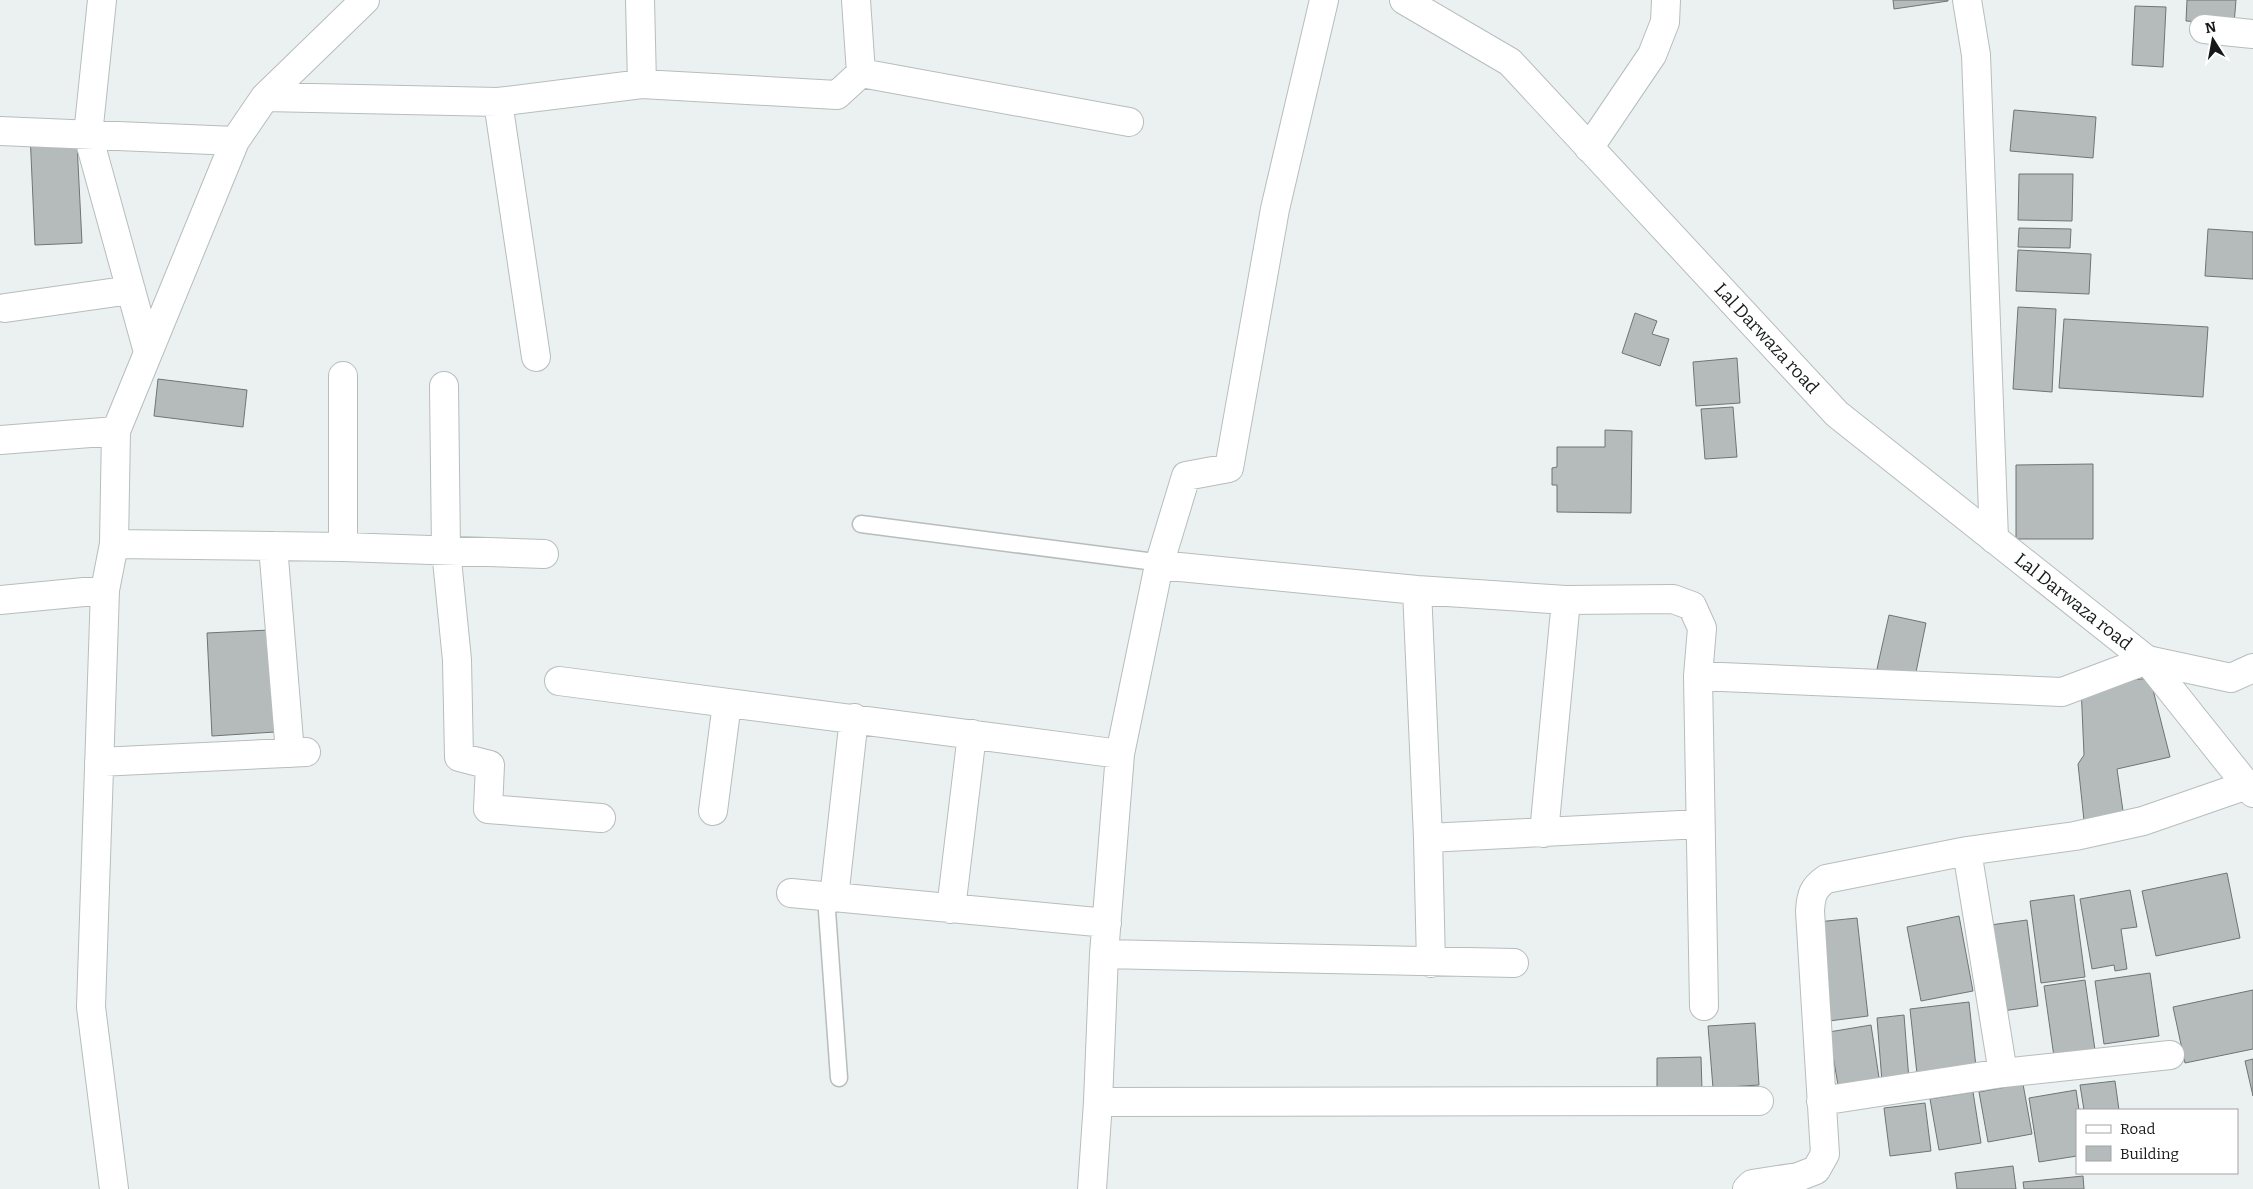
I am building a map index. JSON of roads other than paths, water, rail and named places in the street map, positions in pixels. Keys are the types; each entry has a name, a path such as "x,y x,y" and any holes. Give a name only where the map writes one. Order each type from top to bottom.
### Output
{"street":[{"path":"102,0 88,135 148,352"},
{"path":"114,1189 91,1007 105,590 114,544 116,431 235,141 265,97 365,0"},
{"path":"640,0 642,84"},
{"path":"856,0 861,73"},
{"path":"1092,1189 1098,1102 1104,954 1120,754 1159,565 1186,476 1229,468 1275,208 1324,0"},
{"name":"Lal Darwaza road","path":"1404,0 1510,62 1837,414 2147,660"},
{"path":"1589,148 1652,55 1665,22 1666,0"},
{"path":"1967,0 1976,55 1994,539"},
{"path":"2204,28 2253,34"},
{"path":"265,97 498,102 642,84 837,95 861,73"},
{"path":"861,73 1129,122"},
{"path":"498,102 536,357"},
{"path":"0,131 235,141"},
{"path":"5,308 131,290"},
{"path":"343,376 343,547"},
{"path":"444,386 446,550 457,660 458,757 490,765 488,809 601,818"},
{"path":"0,440 116,431"},
{"path":"114,544 343,547 544,554"},
{"path":"99,762 298,753 273,546"},
{"path":"1159,565 1417,590 1566,600 1673,599 1692,606 1702,628 1698,676 1704,1006"},
{"path":"0,600 105,590"},
{"path":"1417,590 1428,838 1431,963"},
{"path":"1544,833 1566,600"},
{"path":"1698,676 2062,692 2147,660 2231,678 2253,668"},
{"path":"1747,1189 1752,1184 1798,1177 1816,1170 1825,1154 1810,911 1811,894 1816,886 1826,879 1966,851 2075,836 2143,821 2250,789 2147,660"},
{"path":"560,681 1120,754"},
{"path":"713,811 726,703"},
{"path":"830,897 854,718"},
{"path":"951,909 972,734"},
{"path":"1428,838 1700,824"},
{"path":"1966,851 2003,1073"},
{"path":"791,893 1106,923"},
{"path":"1104,954 1514,964"},
{"path":"1821,1101 2003,1073 2170,1055"},
{"path":"1098,1102 1759,1101"}],"lane":[{"path":"861,524 1147,561 1159,565"},
{"path":"830,897 840,1078"}]}
